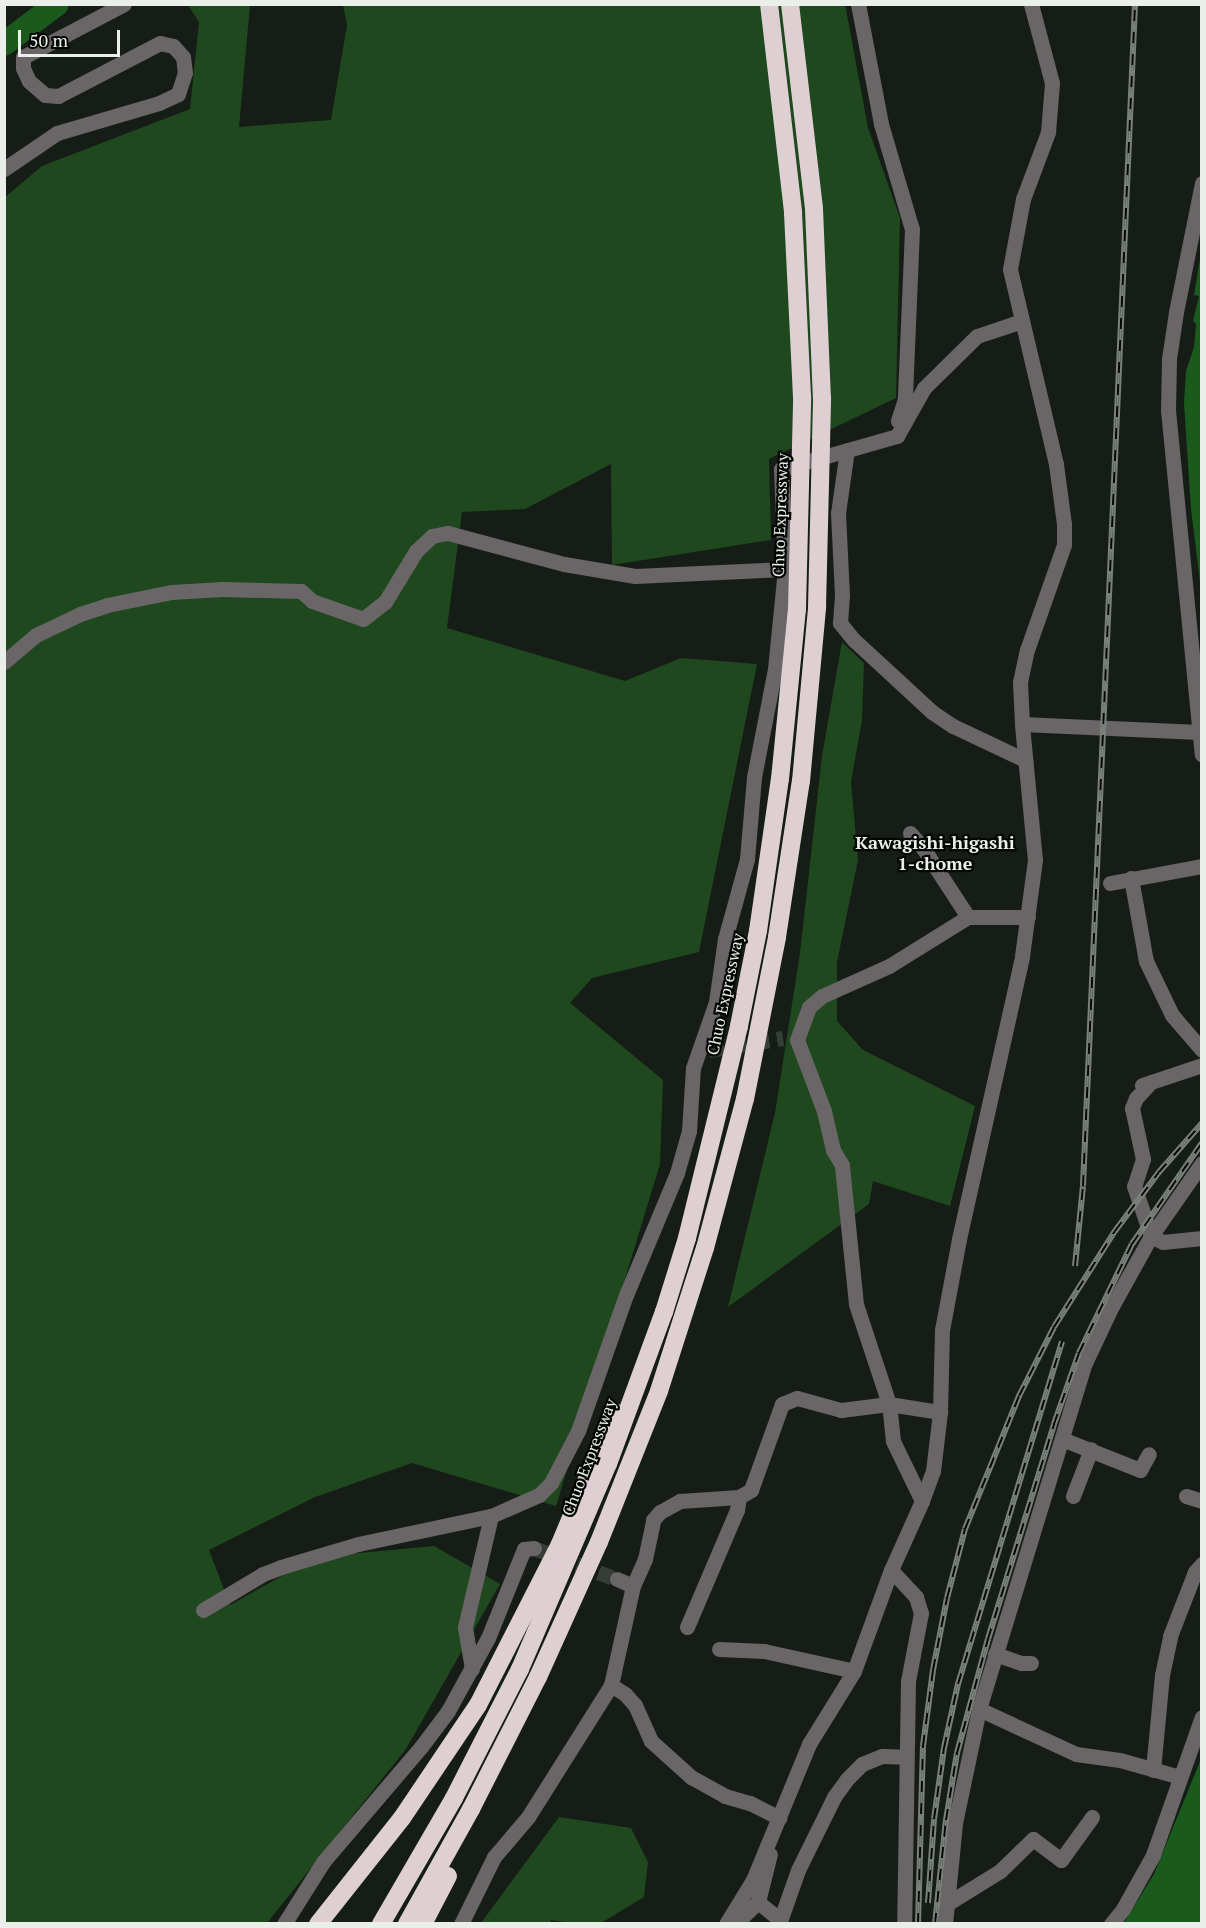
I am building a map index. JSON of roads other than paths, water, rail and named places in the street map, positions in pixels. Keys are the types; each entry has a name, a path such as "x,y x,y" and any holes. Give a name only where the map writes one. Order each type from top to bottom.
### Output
{"highway":[{"name":"Chuo Expressway","path":"381,1923 487,1734 579,1537 664,1312 687,1238 718,1118 758,931 780,778 797,609 802,397 793,213 769,4"},
{"path":"407,1923 471,1809 538,1677 600,1542 687,1308 727,1172 745,1099 777,938 801,781 817,608 822,398 814,209 790,4"},
{"path":"423,1923 507,1761 574,1623 668,1395 715,1248 754,1096 769,1015 777,938"},
{"path":"318,1923 431,1779 478,1705 529,1609 565,1533 625,1385 718,1118"}],"street":[{"path":"4,170 57,133 159,103 178,94 185,73 183,57 173,46 160,43 58,96 45,94 29,81 23,68 23,57 124,4"},
{"path":"858,4 880,124 912,229 905,399 897,423 884,441"},
{"path":"726,1923 753,1880 809,1744 854,1671 891,1570 922,1501 933,1470 940,1412 942,1330 959,1239 992,1097 1028,917 1035,860 1020,682 1027,650 1064,545 1064,524 1056,464 1010,268 1023,199 1048,132 1052,82 1031,4"},
{"path":"1202,183 1174,323 1168,410 1202,754"},
{"path":"203,1610 263,1574 281,1567 368,1541 491,1516 539,1495 551,1483 578,1431 626,1295 677,1173 688,1131 693,1068 704,1049 717,1002 724,939 747,859 754,777 775,669 785,569 781,469 897,436 924,388 977,336 1022,321"},
{"path":"847,450 838,513 842,595 840,623 854,640 932,712 953,726 1025,760"},
{"path":"4,662 36,635 80,614 107,605 171,592 222,589 301,591 312,601 363,619 385,602 416,551 432,536 448,533 564,564 635,576 785,569"},
{"path":"1022,724 1199,732"},
{"path":"910,833 923,848 968,917"},
{"path":"1110,883 1202,866"},
{"path":"1131,878 1146,961 1172,1015 1202,1050"},
{"path":"922,1501 893,1441 889,1404 856,1304 842,1165 833,1150 824,1111 790,1039 809,1007 822,996 889,966 968,917 1028,917"},
{"path":"1202,1065 1147,1083 1132,1108 1143,1159 1134,1186 1151,1236 1163,1242 1202,1238"},
{"path":"945,1923 955,1823 979,1709 1085,1363 1112,1306 1151,1236 1202,1163"},
{"path":"461,1923 494,1857 528,1817 611,1685 633,1586 645,1559 653,1520 660,1512 680,1501 740,1497 752,1490 782,1404 797,1398 841,1410 889,1404 940,1412"},
{"path":"1062,1439 1140,1470 1149,1454"},
{"path":"1073,1496 1091,1449"},
{"path":"1186,1496 1202,1502"},
{"path":"687,1627 737,1510 740,1497"},
{"path":"472,1669 465,1628 491,1516"},
{"path":"284,1923 324,1862 421,1747 448,1711 488,1638 524,1550 534,1548"},
{"path":"1153,1770 1162,1675 1170,1636 1195,1572 1202,1564"},
{"path":"891,1570 916,1597 921,1613 908,1681 904,1923"},
{"path":"617,1579 633,1586"},
{"path":"719,1649 764,1651 854,1671"},
{"path":"995,1654 1021,1663 1031,1663"},
{"path":"611,1685 625,1694 635,1705 651,1741 691,1777 725,1796 750,1803 778,1818"},
{"path":"979,1709 1076,1754 1120,1760 1180,1777"},
{"path":"1111,1923 1123,1910 1153,1855 1202,1718"},
{"path":"758,1902 780,1922 798,1870 834,1797 847,1779 862,1764 882,1756 906,1756"},
{"path":"945,1905 1000,1871 1033,1839 1061,1860 1092,1816"},
{"path":"735,1923 758,1902 770,1857 767,1845"}],"waterway":[{"path":"4,44 57,4"}],"tunnel":[{"path":"709,1050 783,1038"},
{"path":"534,1548 617,1579"}],"railway":[{"path":"1075,1266 1083,1186 1135,4"},
{"path":"918,1924 923,1746 933,1670 947,1598 965,1529 1019,1396 1054,1327 1115,1231 1159,1172 1202,1123"},
{"path":"935,1924 946,1820 957,1753 988,1639 1054,1424 1079,1353 1132,1244 1202,1143"},
{"path":"928,1903 934,1819 944,1748 958,1684 1062,1341"}],"district":[{"name":"Kawagishi-higashi 1-chome","path":"935,853"}]}
